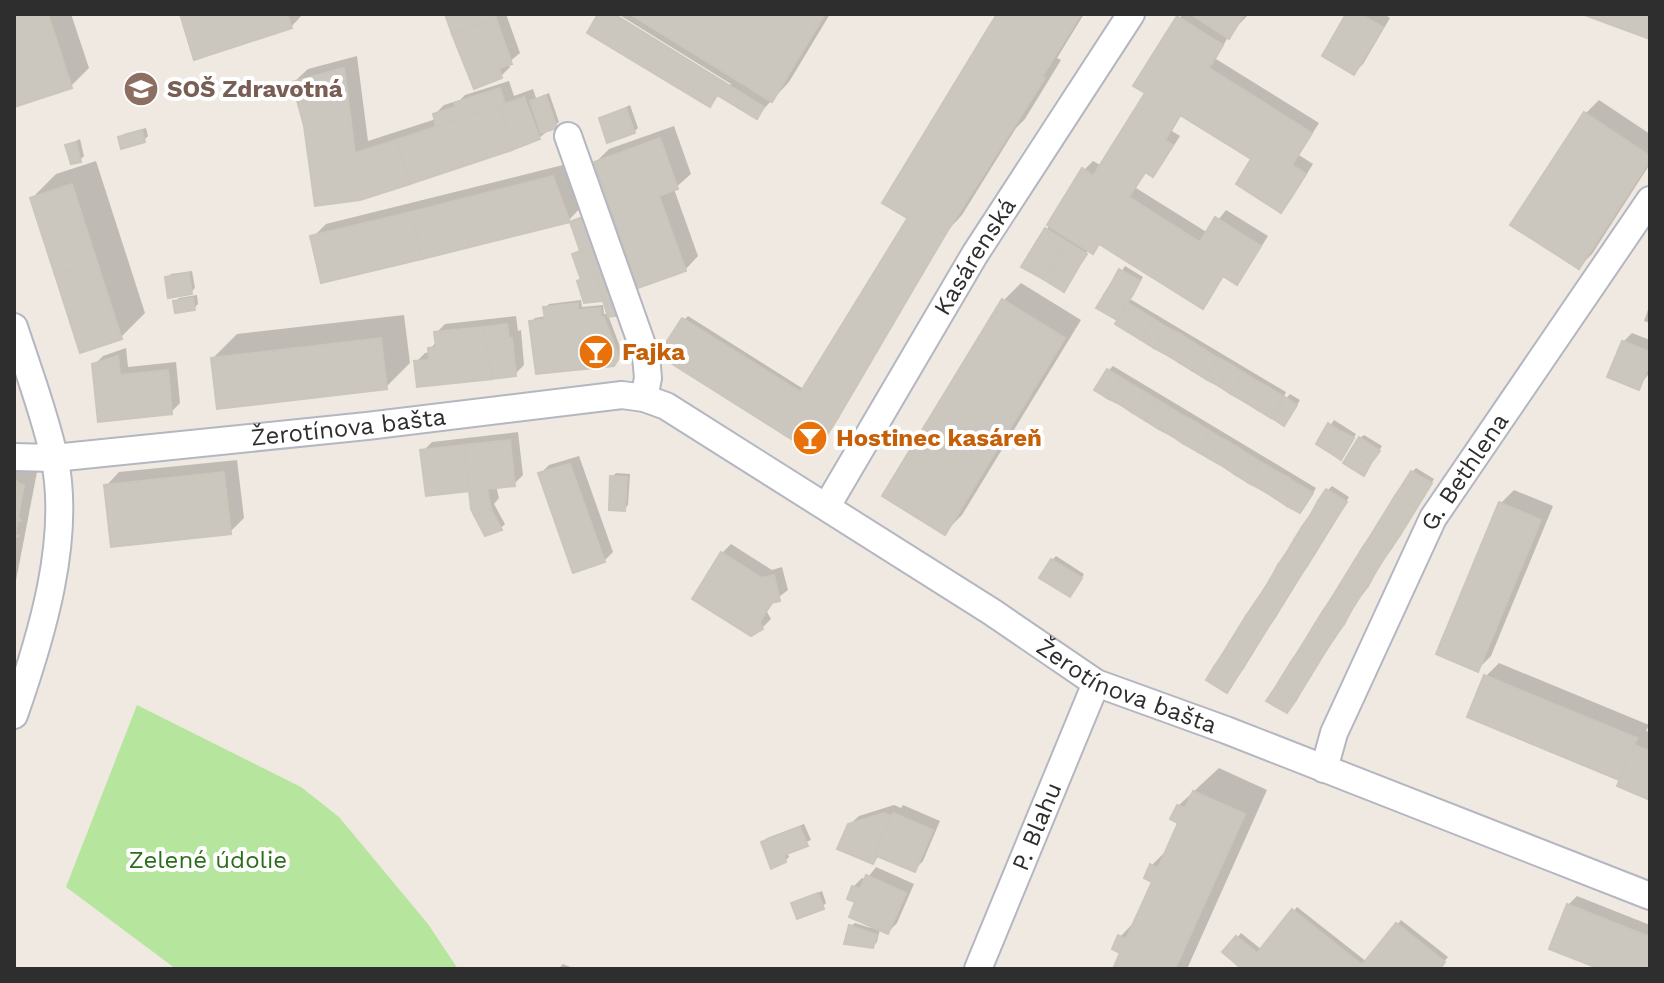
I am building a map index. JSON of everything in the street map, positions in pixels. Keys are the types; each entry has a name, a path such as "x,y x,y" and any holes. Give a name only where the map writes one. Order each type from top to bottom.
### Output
{"street":[{"name":"Kasárenská","path":"827,506 975,254 1131,14"},
{"path":"568,136 646,356 648,378 644,398"},
{"name":"G. Bethlena","path":"1324,769 1334,733 1433,518 1650,200"},
{"path":"14,327 54,458 58,509 46,608 23,658 14,715"},
{"name":"Žerotínova bašta","path":"14,457 54,458 353,428 622,395 644,398 666,406 827,506 1096,683 1650,896"},
{"name":"P. Blahu","path":"978,969 1096,683"}],"green space":[{"name":"Zelené údolie","path":"137,705 301,787 339,817 428,924 458,969 176,969 66,887"}],"building":[{"path":"14,14 48,14 72,88 14,107"},
{"path":"180,14 287,14 292,28 194,60"},
{"path":"445,14 495,14 496,18 452,34"},
{"path":"598,14 614,14 764,107 757,119 717,95 710,107 587,33"},
{"path":"630,14 825,14 772,102"},
{"path":"997,14 1081,14 1042,77 981,40"},
{"path":"1191,14 1244,14 1229,39"},
{"path":"1346,14 1360,14 1383,27 1354,75 1322,56"},
{"path":"1582,14 1650,14 1650,39"},
{"path":"1177,16 1223,45 1209,68 1312,133 1292,165 1306,174 1281,213 1236,184 1251,159 1180,115 1165,140 1173,145 1153,177 1145,172 1129,197 1200,242 1215,217 1261,246 1237,285 1223,276 1203,309 1099,244 1093,254 1047,225 1082,168 1093,176 1145,93 1133,86"},
{"path":"496,18 512,64 499,68 502,78 474,89 452,34"},
{"path":"981,40 1045,78 945,235 910,214 907,218 882,203"},
{"path":"344,68 355,153 396,140 410,184 360,200 315,206 304,126 292,82"},
{"path":"500,88 505,104 436,127 433,114 455,107 454,103"},
{"path":"546,96 557,128 541,133 530,101"},
{"path":"524,97 540,139 512,150 499,106"},
{"path":"499,106 512,150 410,184 396,140"},
{"path":"626,108 635,133 607,143 599,118"},
{"path":"1584,112 1650,156 1650,160 1579,269 1510,225"},
{"path":"142,130 145,142 121,149 118,137"},
{"path":"660,138 678,189 659,196 686,271 638,288 594,162"},
{"path":"76,142 81,162 71,164 65,145"},
{"path":"553,176 570,222 422,259 411,212"},
{"path":"72,184 97,262 55,275 30,198"},
{"path":"411,212 422,259 321,283 310,236"},
{"path":"910,214 945,235 839,416 800,393"},
{"path":"585,217 596,245 580,251 570,222"},
{"path":"1045,228 1066,241 1058,254 1037,241"},
{"path":"1037,241 1058,254 1050,267 1029,254"},
{"path":"1066,241 1087,254 1079,266 1058,254"},
{"path":"596,245 606,271 581,280 572,254"},
{"path":"1029,254 1050,267 1043,279 1021,267"},
{"path":"1058,254 1079,266 1071,280 1050,267"},
{"path":"97,262 122,339 80,353 55,275"},
{"path":"1050,267 1071,280 1064,292 1043,279"},
{"path":"1119,269 1140,281 1133,294 1112,282"},
{"path":"606,271 623,315 608,317 595,275"},
{"path":"189,273 192,294 168,298 165,277"},
{"path":"595,275 603,301 584,303 577,281"},
{"path":"1112,282 1133,294 1125,307 1104,295"},
{"path":"1104,295 1125,307 1117,320 1096,308"},
{"path":"193,298 195,310 175,313 173,301"},
{"path":"1002,299 1065,338 945,535 882,496"},
{"path":"578,303 578,310 600,308 619,358 614,366 536,374 529,321 545,319 543,307"},
{"path":"1128,303 1141,311 1128,332 1115,324"},
{"path":"1141,311 1154,319 1141,340 1128,332"},
{"path":"682,318 839,416 815,454 658,355"},
{"path":"1154,319 1166,327 1154,348 1141,340"},
{"path":"507,324 509,338 512,338 516,376 492,379 483,327"},
{"path":"483,327 492,379 417,387 414,361 429,360 428,348 436,347 434,332"},
{"path":"1166,327 1180,334 1167,355 1154,348"},
{"path":"1180,334 1193,342 1180,363 1167,355"},
{"path":"381,338 387,389 217,409 211,358"},
{"path":"1622,341 1650,352 1650,362 1639,390 1607,377"},
{"path":"1193,342 1205,350 1193,371 1180,363"},
{"path":"1205,350 1218,358 1206,379 1193,371"},
{"path":"118,356 120,375 168,370 172,414 98,422 92,364"},
{"path":"1218,358 1232,365 1219,386 1206,379"},
{"path":"1232,365 1244,373 1231,394 1219,386"},
{"path":"1107,369 1120,377 1107,398 1094,390"},
{"path":"1244,373 1257,381 1245,402 1231,394"},
{"path":"1120,377 1133,385 1121,405 1107,398"},
{"path":"1257,381 1270,388 1258,410 1245,402"},
{"path":"1133,385 1145,392 1133,413 1121,405"},
{"path":"1270,388 1283,396 1271,418 1258,410"},
{"path":"1145,392 1158,400 1146,421 1133,413"},
{"path":"1285,397 1297,405 1284,426 1272,418"},
{"path":"1158,400 1171,408 1159,429 1146,421"},
{"path":"1171,408 1184,416 1172,436 1159,429"},
{"path":"1184,416 1197,423 1184,444 1172,436"},
{"path":"1197,423 1210,431 1198,452 1184,444"},
{"path":"1328,423 1340,431 1329,452 1316,444"},
{"path":"1210,431 1223,439 1210,459 1198,452"},
{"path":"1340,431 1354,438 1341,460 1329,452"},
{"path":"1359,437 1380,451 1371,463 1351,450"},
{"path":"1223,439 1236,446 1224,467 1210,459"},
{"path":"510,440 515,486 487,489 491,509 474,515 464,445"},
{"path":"464,445 469,491 426,496 420,450"},
{"path":"1236,446 1248,454 1236,475 1224,467"},
{"path":"1351,450 1371,463 1364,476 1343,463"},
{"path":"1248,454 1261,462 1249,483 1236,475"},
{"path":"1261,462 1274,470 1262,490 1249,483"},
{"path":"570,464 605,562 573,573 538,473"},
{"path":"1274,470 1287,477 1275,498 1262,490"},
{"path":"1411,471 1432,483 1424,496 1403,484"},
{"path":"224,472 231,534 111,547 104,485"},
{"path":"610,476 627,477 625,511 609,510"},
{"path":"1287,477 1300,485 1287,506 1275,498"},
{"path":"16,480 24,485 18,518 22,521 18,520 15,535 20,536 14,540 14,483"},
{"path":"1403,484 1424,496 1416,509 1395,496"},
{"path":"1300,485 1313,493 1300,513 1287,506"},
{"path":"1326,489 1347,502 1339,514 1318,501"},
{"path":"1395,496 1416,509 1408,522 1387,509"},
{"path":"1318,501 1339,514 1331,527 1311,514"},
{"path":"1499,502 1541,520 1478,672 1436,654"},
{"path":"491,509 502,530 485,536 474,515"},
{"path":"1387,509 1408,522 1400,535 1379,522"},
{"path":"1311,514 1331,527 1323,540 1302,527"},
{"path":"1379,522 1400,535 1392,547 1371,535"},
{"path":"1302,527 1323,540 1315,553 1294,540"},
{"path":"1371,535 1392,547 1383,560 1363,547"},
{"path":"1294,540 1315,553 1307,566 1287,552"},
{"path":"1363,547 1383,560 1375,573 1355,560"},
{"path":"721,552 762,578 774,575 780,601 771,603 760,622 763,629 751,636 692,599"},
{"path":"1287,552 1307,566 1299,578 1278,565"},
{"path":"1051,559 1082,578 1070,597 1039,578"},
{"path":"1355,560 1375,573 1368,586 1347,573"},
{"path":"1278,565 1299,578 1291,591 1271,578"},
{"path":"1347,573 1368,586 1359,598 1339,586"},
{"path":"1271,578 1291,591 1283,604 1263,591"},
{"path":"1339,586 1359,598 1351,611 1331,599"},
{"path":"1263,591 1283,604 1275,617 1254,604"},
{"path":"1331,599 1351,611 1344,624 1323,611"},
{"path":"1254,604 1275,617 1267,629 1246,616"},
{"path":"1323,611 1344,624 1335,637 1315,624"},
{"path":"1246,616 1267,629 1259,642 1238,629"},
{"path":"1315,624 1335,637 1327,649 1307,637"},
{"path":"1238,629 1259,642 1251,655 1230,642"},
{"path":"1307,637 1327,649 1319,662 1299,650"},
{"path":"1230,642 1251,655 1243,668 1222,655"},
{"path":"1299,650 1319,662 1311,675 1291,662"},
{"path":"1222,655 1243,668 1235,680 1214,667"},
{"path":"1291,662 1311,675 1303,688 1283,675"},
{"path":"1214,667 1235,680 1227,693 1206,680"},
{"path":"1283,675 1303,688 1296,700 1275,688"},
{"path":"1484,675 1637,738 1619,780 1467,717"},
{"path":"1275,688 1296,700 1287,713 1266,701"},
{"path":"1634,745 1650,751 1650,800 1617,786"},
{"path":"1193,791 1245,814 1175,969 1113,969 1120,953 1112,949 1118,935 1126,939 1152,882 1144,878 1150,864 1158,868 1178,823 1170,819 1177,805 1185,808"},
{"path":"884,813 891,816 873,864 837,849 848,824"},
{"path":"893,813 933,830 915,872 874,855"},
{"path":"800,827 808,846 784,855 786,862 771,869 761,842"},
{"path":"866,875 906,893 888,934 849,917 855,902 847,899 852,886 860,889"},
{"path":"818,893 824,909 797,919 791,903"},
{"path":"1567,904 1650,937 1650,969 1600,969 1549,949"},
{"path":"1292,909 1362,965 1396,923 1445,962 1440,969 1242,969 1222,952 1236,936 1257,953"},
{"path":"849,925 877,935 873,948 844,944"}],"place":[{"name":"SOŠ Zdravotná","path":"141,89"},
{"name":"Fajka","path":"596,352"},
{"name":"Hostinec kasáreň","path":"810,438"}]}
